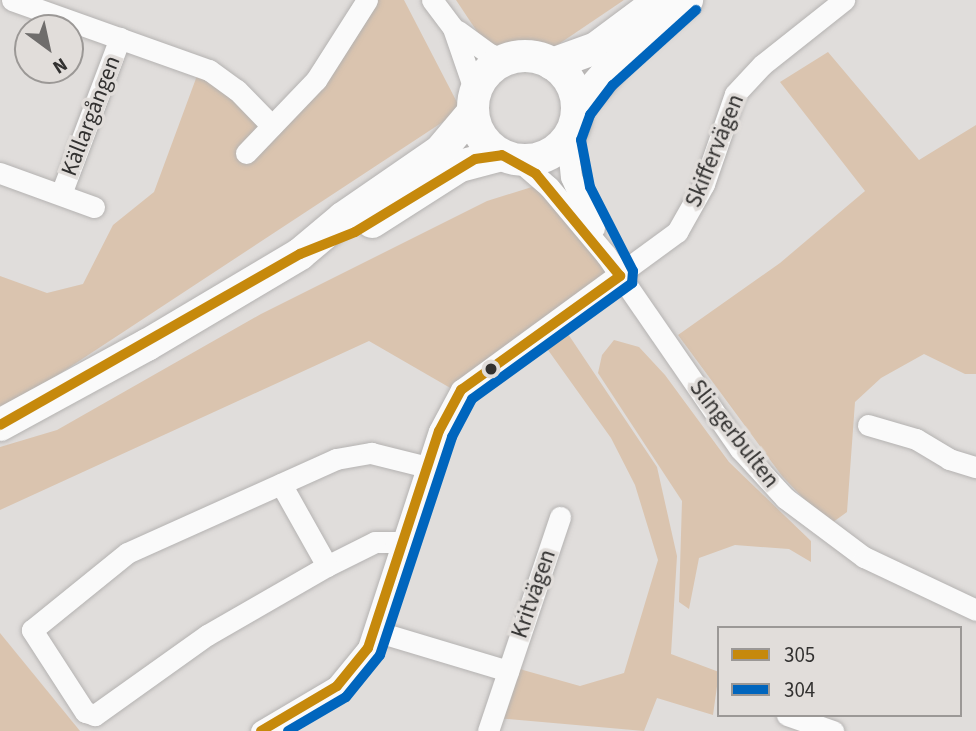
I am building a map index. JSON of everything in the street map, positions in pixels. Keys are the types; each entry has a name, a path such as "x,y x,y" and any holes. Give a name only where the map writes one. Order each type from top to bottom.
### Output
{"main road":[{"path":"552,64 596,48 661,0"},
{"path":"0,425 147,345 300,254 355,232 460,166 510,158 541,158 567,139 577,108 622,56 687,0"},
{"path":"300,254 343,218 440,151 474,102 487,72 506,60 530,57 552,64 570,83 577,108"},
{"path":"474,102 479,133 510,158"}],"street":[{"path":"12,0 209,70 237,89 272,126"},
{"path":"246,153 337,54 367,0"},
{"path":"432,0 453,28 490,54 506,60"},
{"name":"Skiffervägen","path":"261,731 337,686 358,665 375,631 444,418 470,382 667,243 687,219 704,184 727,110 747,79 844,0"},
{"path":"453,28 474,102"},
{"name":"Källargången","path":"61,194 120,38"},
{"name":"Slingerbulten","path":"567,139 571,177 607,255 740,449 785,498 864,557 976,610"},
{"name":"Slingerbulten","path":"510,158 549,187 607,255"},
{"name":"Källargången","path":"0,173 94,206"},
{"path":"868,425 916,439 948,459 976,467"},
{"path":"403,542 375,542 327,566 207,635 95,715 85,712 32,630 127,553 281,484 354,454 394,456 427,467"},
{"path":"281,484 327,566"},
{"name":"Kritvägen","path":"488,731 560,517"},
{"path":"375,631 508,671"},
{"path":"794,717 833,731"}],"shaded area":[{"path":"372,0 404,0 461,110 0,413 0,276 47,293 83,284 113,225 154,192 198,73 268,128"},
{"path":"456,0 624,0 550,50 515,57 480,36"},
{"path":"828,52 919,160 976,125 976,374 965,374 924,354 881,378 855,402 847,512 829,525 782,476 678,335 780,263 865,191 780,82"},
{"path":"535,186 620,276 560,322 657,467 677,556 671,654 717,671 713,715 657,698 644,731 496,718 512,662 523,670 580,686 624,673 658,560 635,485 611,438 538,336 459,393 369,341 0,510 0,447 57,430 261,314 487,201"},
{"path":"614,340 639,347 665,375 729,462 811,541 811,562 789,549 735,545 699,558 689,609 679,602 682,501 598,373 602,355"},
{"path":"0,633 80,731 0,731"}],"transit line":[{"name":"304","path":"288,731 346,697 380,655 452,437 472,399 632,283 633,271 590,187 581,140 590,115 613,85 696,10"},
{"name":"305","path":"0,425 300,254 355,232 475,159 502,155 536,174 620,276"},
{"name":"305","path":"261,731 337,686 368,648 439,431 461,390 620,276"}]}
